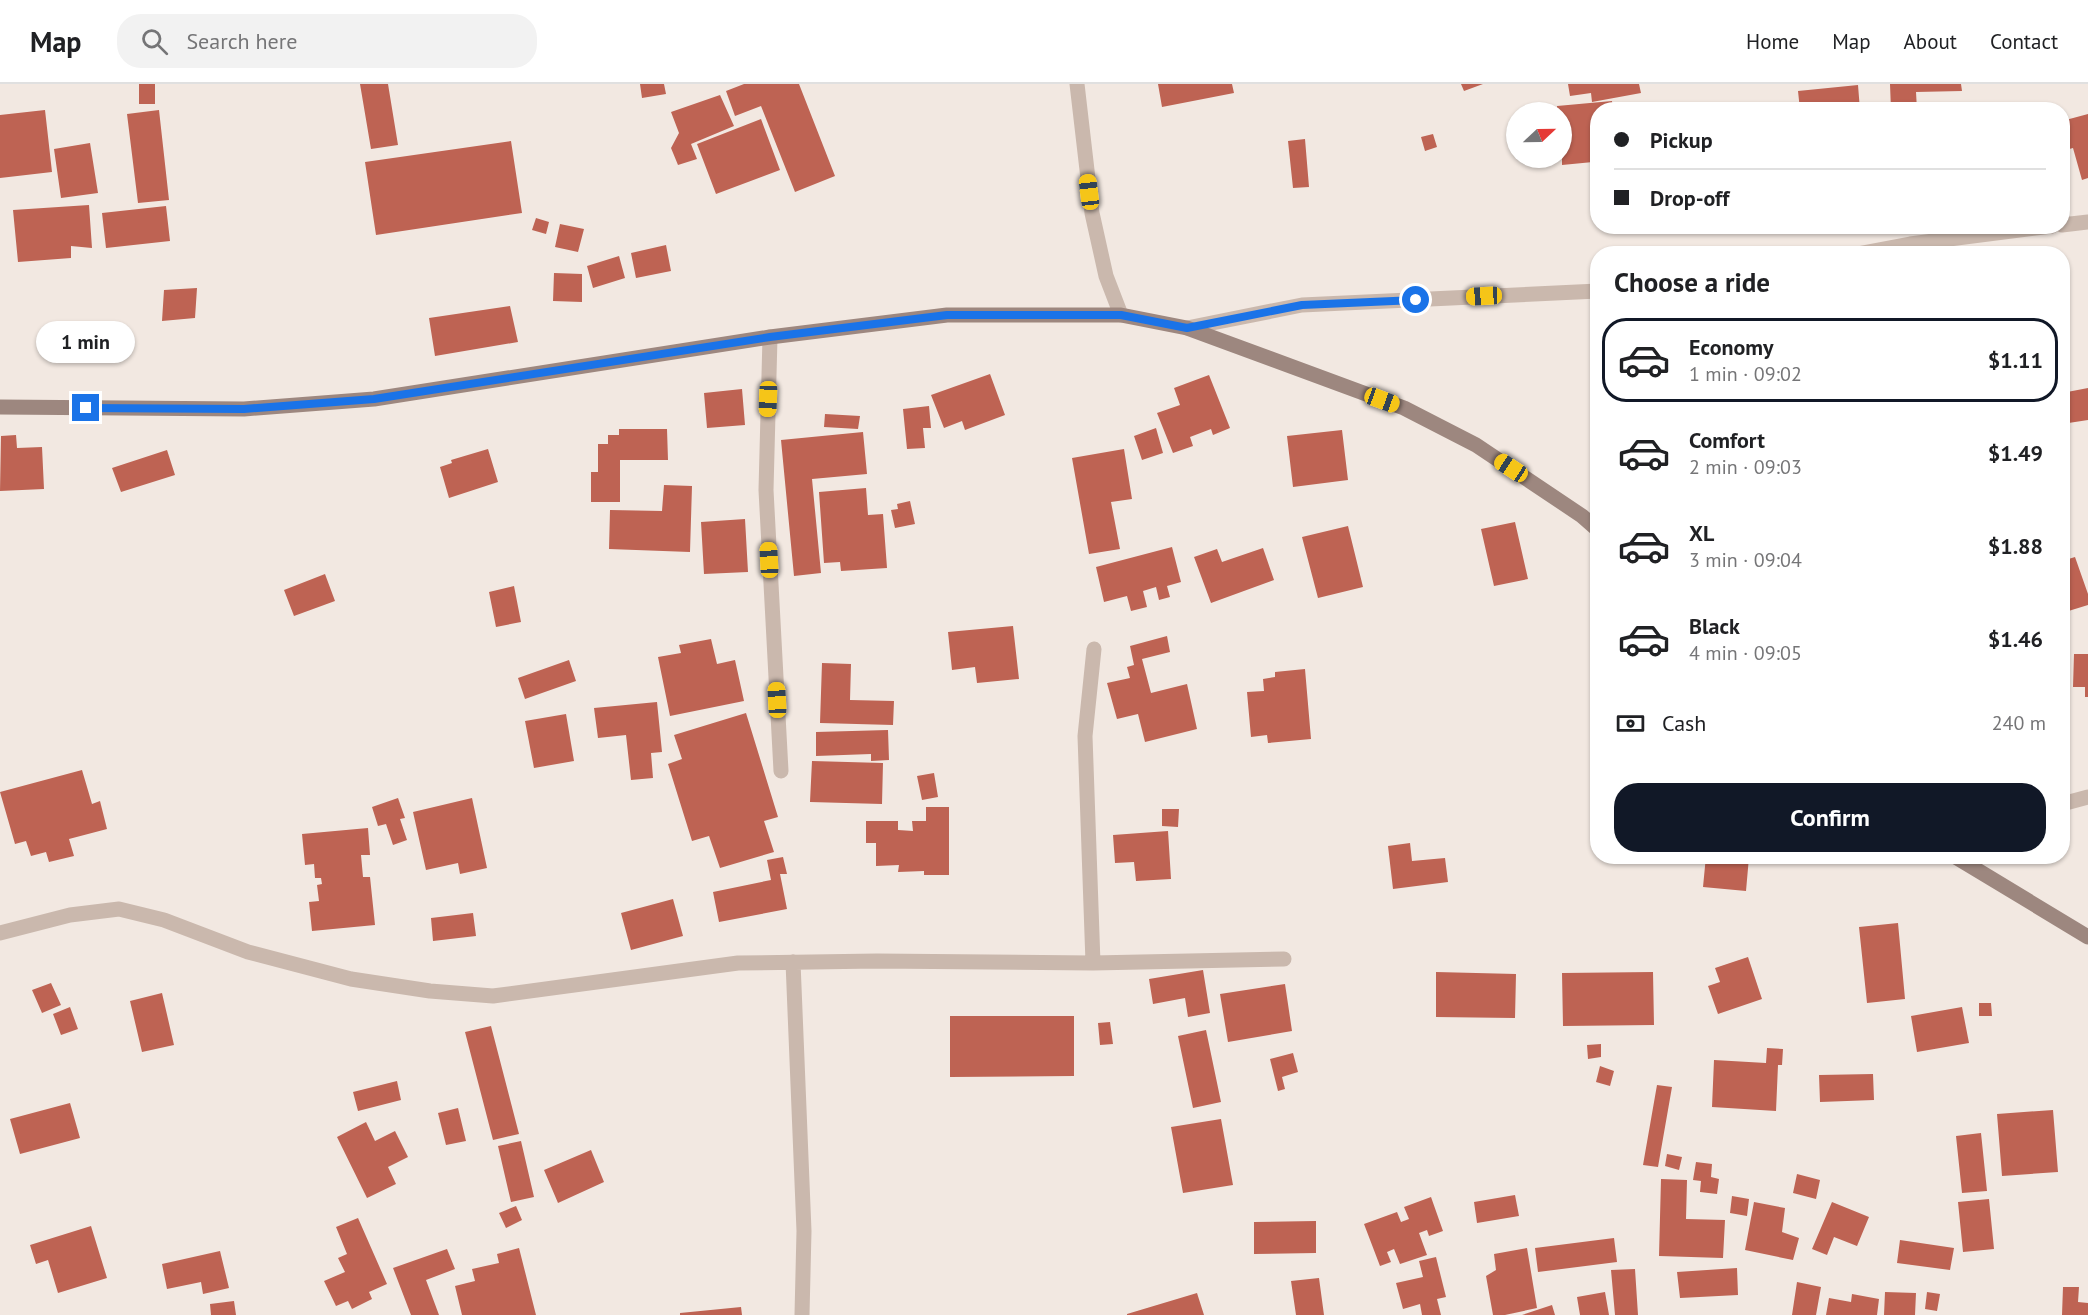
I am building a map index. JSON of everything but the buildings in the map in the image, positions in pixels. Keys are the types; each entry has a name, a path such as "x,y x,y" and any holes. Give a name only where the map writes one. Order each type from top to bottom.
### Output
{"main road":[{"path":"0,407 244,409 374,399 770,337 947,315 1121,315 1187,328 1404,408 1476,445 1590,523"},
{"path":"1967,864 2088,937"}],"street":[{"path":"1077,84 1092,213 1106,276 1121,315"},
{"path":"2070,224 2088,222"},
{"path":"1899,246 1989,234"},
{"path":"1187,328 1302,305 1590,291"},
{"path":"770,337 766,490 781,771"},
{"path":"1094,649 1085,736 1094,963"},
{"path":"2070,802 2088,797"},
{"path":"0,933 70,915 119,909 164,920 248,952 351,979 430,991 493,996 738,963 878,961 1094,963 1284,959"},
{"path":"793,962 804,1231 802,1315"}],"route":[{"path":"86,408 244,409 374,399 770,337 947,315 1121,315 1187,328 1302,305 1416,300"}]}
